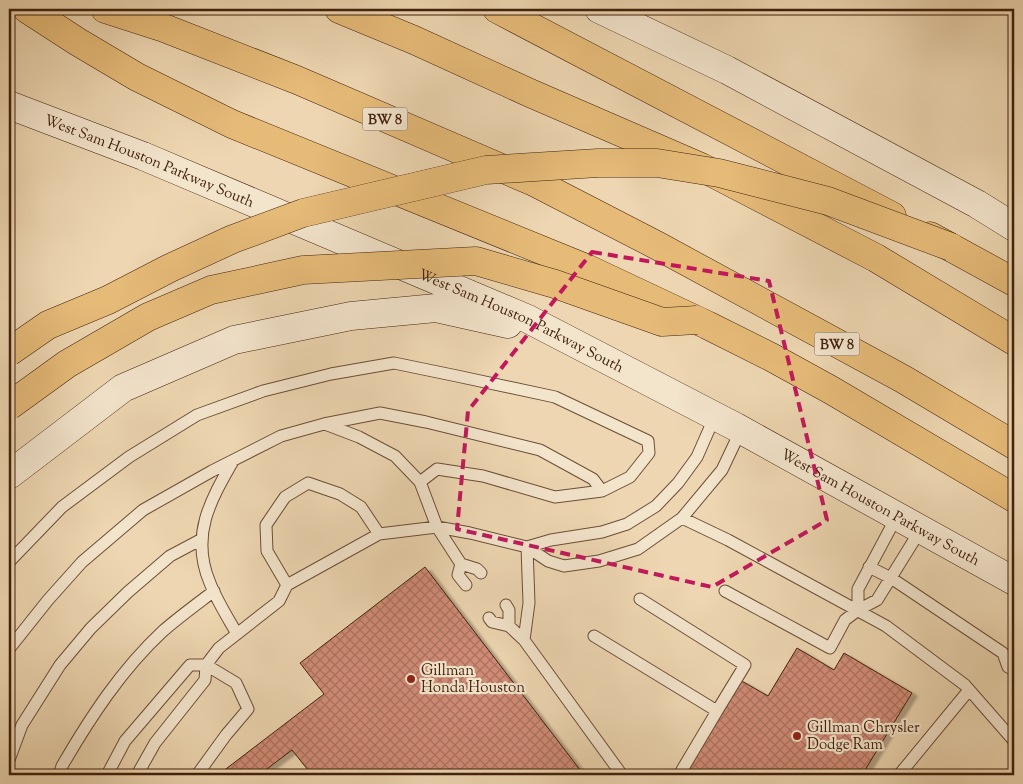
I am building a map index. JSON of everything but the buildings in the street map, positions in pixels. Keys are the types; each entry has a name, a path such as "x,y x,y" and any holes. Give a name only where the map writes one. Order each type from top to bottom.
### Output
{"highway":[{"path":"27,9 123,69 224,120 588,269 732,337 831,390 1014,498"},
{"name":"BW 8","path":"105,9 164,28 297,80 536,183 658,246 902,379 1014,445"},
{"path":"339,9 414,40 701,168 876,258 1014,341"},
{"path":"497,9 951,246 1014,282"},
{"path":"9,352 48,324 108,300 170,268 233,239 303,213 486,170 598,162 657,164 720,173 828,201 951,246"},
{"path":"9,406 67,364 148,317 211,290 303,270 476,261 555,284 662,322 697,320"}],"main road":[{"path":"599,9 728,70 977,204 1014,227"},
{"name":"West Sam Houston Parkway South","path":"9,105 143,156 528,318 741,430 1014,581"},
{"path":"9,476 123,388 234,340 352,316 436,308 501,322 571,342"}],"lane":[{"path":"9,562 62,507 129,457 197,415 263,391 331,374 394,363 555,397 648,441 650,453 630,477 602,491 555,498 483,476 437,469 420,482"},
{"path":"9,649 48,600 82,562 143,510 233,460 281,436 324,424 380,414 464,431 540,450 593,479 602,491"},
{"path":"527,547 551,540 602,532 627,524 656,506 678,483 697,457 715,416"},
{"path":"324,424 359,436 395,456 420,482 436,527 461,564 477,569 481,574"},
{"path":"137,775 155,743 205,680 206,665 219,648 279,601 287,585 379,534 436,527 527,547 548,561 564,566 599,561 638,549 682,518 722,470 741,430"},
{"path":"233,460 215,492 206,513 201,552 210,583 237,634"},
{"path":"287,585 267,551 266,525 285,496 308,483 340,494 362,507 379,534"},
{"path":"858,610 858,589 897,516"},
{"path":"682,518 728,540 886,626 965,685 1014,741"},
{"path":"725,591 830,648 845,620 858,610 877,600 921,529"},
{"path":"9,760 22,726 60,665 91,628 128,592 170,556 202,539"},
{"path":"524,640 529,603 527,547"},
{"path":"461,564 458,575 466,586"},
{"path":"869,566 891,578 1003,653 1008,667 1014,670"},
{"path":"59,775 62,766 92,716 124,674 162,632 214,591"},
{"path":"640,600 745,665 679,775"},
{"path":"506,605 509,610 509,626"},
{"path":"489,618 492,622 509,626 524,640 622,775"},
{"path":"594,636 717,711"},
{"path":"107,775 125,741 190,665 206,665 236,683 248,709 226,735 197,775"},
{"path":"900,775 970,690"}],"highlighted area":[{"path":"592,252 769,281 827,520 712,587 457,529 468,411"}],"place":[{"name":"Gillman Honda Houston","path":"411,679"},
{"name":"Gillman Chrysler Dodge Ram","path":"797,736"}]}
